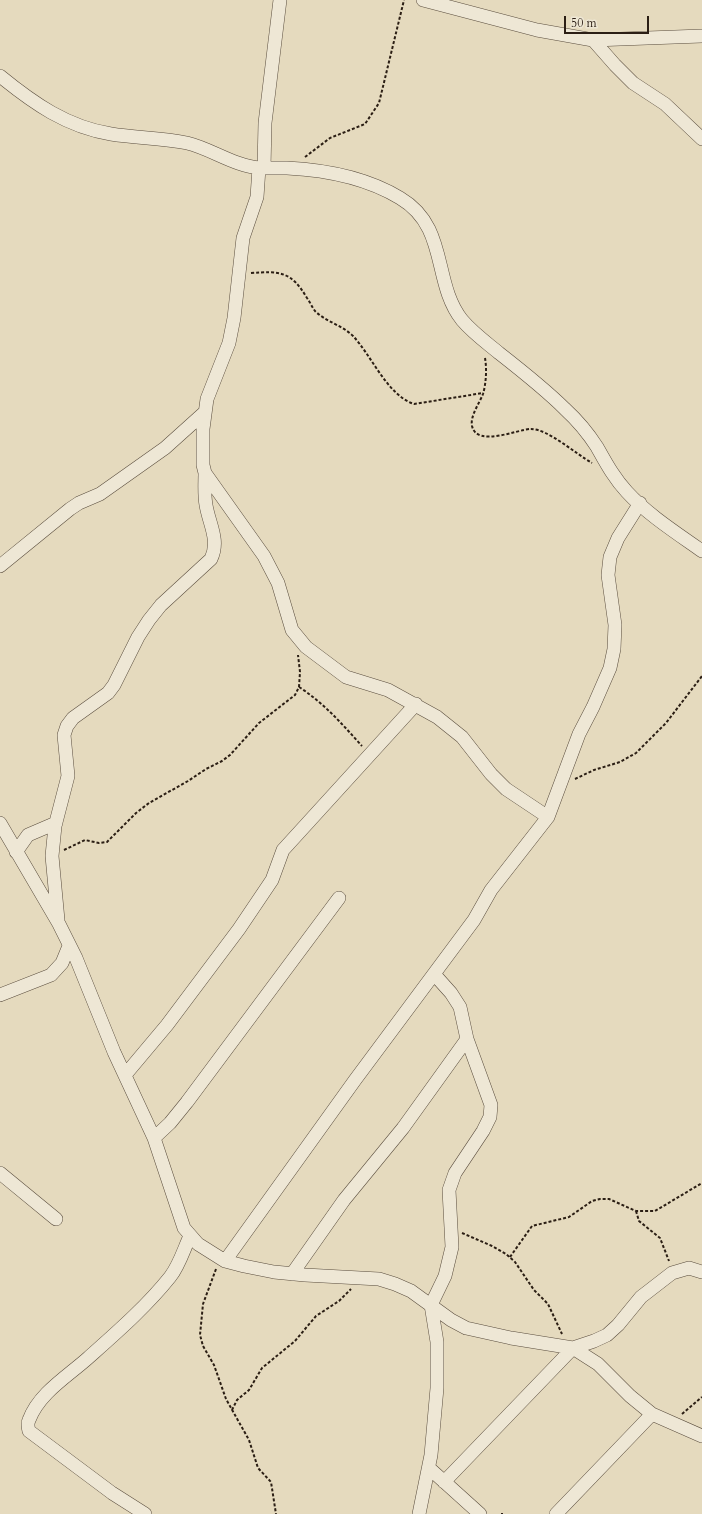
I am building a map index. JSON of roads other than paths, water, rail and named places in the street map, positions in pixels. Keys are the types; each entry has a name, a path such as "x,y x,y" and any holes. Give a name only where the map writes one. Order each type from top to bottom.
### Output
{"street":[{"path":"59,924 52,856 56,823 68,776 64,735 67,726 73,718 108,693 114,686 149,620 161,604 206,566 215,552 215,540 205,504 203,429 205,412 212,382 229,343 237,303 243,238 257,198 280,0"},
{"path":"423,0 537,30 594,40 702,36"},
{"path":"594,40 615,65 634,83 666,104 702,139"},
{"path":"0,76 38,106 68,122 110,134 191,144 238,163 261,168 290,168 361,180 379,186 403,199 421,215 432,233 449,294 455,308 466,323 482,339 553,397 578,422 596,447 605,464 628,493 702,551"},
{"path":"0,566 70,509 79,503 100,494 165,448 205,412"},
{"path":"205,473 264,556 278,583 288,620 295,634 306,647 346,677 388,690 416,704 437,717 462,737 491,774 506,789 548,818"},
{"path":"222,1259 474,920 492,890 548,818 579,734 594,707 610,668 614,649 615,625 608,575 610,557 618,538 640,503"},
{"path":"125,1075 167,1025 239,929 272,880 283,850 416,704"},
{"path":"0,823 59,924 154,1138 180,1218 190,1236 211,1254 222,1259 267,1270 292,1274 379,1279 411,1291 451,1320 466,1328 511,1338 570,1347 598,1364 630,1396 652,1414 702,1436"},
{"path":"16,852 28,835 56,823"},
{"path":"154,1138 170,1123 187,1102 339,898"},
{"path":"0,995 51,975 62,962 69,946"},
{"path":"419,1514 429,1468 437,1388 437,1342 431,1306 440,1290 450,1263 452,1229 448,1190 450,1182 462,1160 483,1131 492,1111 492,1105 467,1039 460,1007 452,993 434,974"},
{"path":"292,1274 344,1200 403,1128 467,1039"},
{"path":"0,1173 56,1219"},
{"path":"145,1514 118,1497 29,1432 28,1426 29,1420 36,1408 64,1377 86,1360 148,1302 171,1276 190,1236"},
{"path":"444,1482 570,1347 594,1341 607,1335 618,1325 641,1297 672,1273 689,1268 702,1272"},
{"path":"556,1514 652,1414"},
{"path":"429,1468 480,1514"}]}
